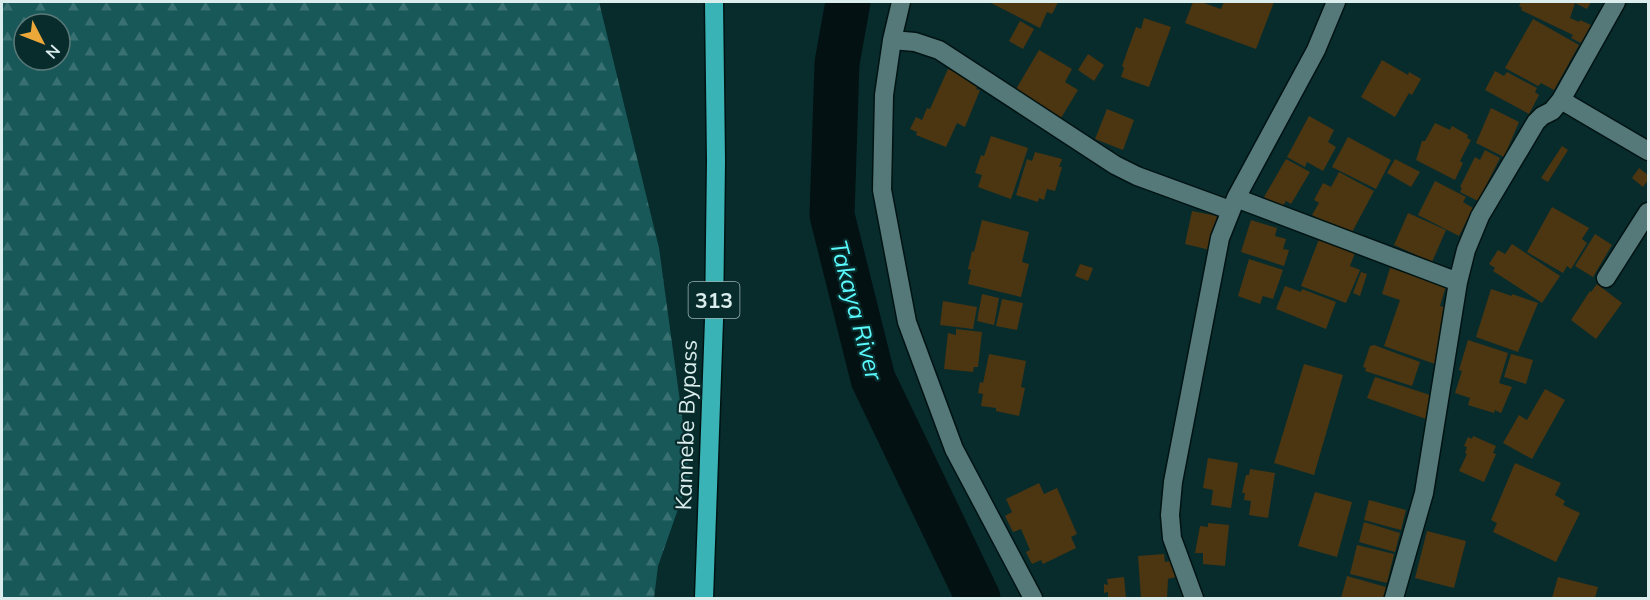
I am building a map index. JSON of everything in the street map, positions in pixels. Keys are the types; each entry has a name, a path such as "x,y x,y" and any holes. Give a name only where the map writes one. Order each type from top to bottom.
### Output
{"highway":[{"name":"Kannebe Bypass","path":"704,598 715,263 714,2"}],"street":[{"path":"901,2 892,40 884,95 882,190 907,322 954,449 1033,598"},
{"path":"1194,598 1173,538 1170,515 1173,482 1220,238 1233,204 1316,50 1336,2"},
{"path":"1394,598 1424,493 1458,282 1466,250 1480,216 1536,122 1552,111 1561,100 1616,2"},
{"path":"892,40 915,42 939,50 1115,165 1137,176 1233,204 1458,282"},
{"path":"1561,100 1648,151"},
{"path":"1606,278 1648,212"}],"green space":[{"path":"2,2 599,2 659,248 690,475 658,566 654,598 2,598"}],"building":[{"path":"989,2 1058,2 1052,14 1047,12 1040,28"},
{"path":"1193,2 1201,2 1221,9 1224,2 1274,2 1256,49 1185,23"},
{"path":"1521,2 1591,2 1587,9 1575,3 1570,18 1591,25 1581,43 1571,38 1573,35 1521,10 1519,6"},
{"path":"1144,18 1171,27 1149,87 1121,77 1124,68 1122,66 1136,27 1141,29"},
{"path":"1533,19 1579,45 1554,90 1541,83 1538,86 1505,68"},
{"path":"1020,21 1034,29 1023,49 1009,41"},
{"path":"1039,50 1072,69 1065,82 1078,90 1061,118 1015,91"},
{"path":"1088,54 1104,65 1094,81 1078,70"},
{"path":"1382,60 1408,75 1409,72 1421,79 1412,95 1409,93 1395,117 1361,97"},
{"path":"948,69 979,83 976,89 980,90 965,127 957,123 946,147 916,135 917,132 910,129 916,117 922,120 927,108 930,109"},
{"path":"1495,71 1504,76 1507,72 1537,88 1535,92 1539,95 1529,114 1485,90"},
{"path":"1491,108 1519,122 1504,157 1476,143"},
{"path":"1107,109 1134,120 1123,150 1095,139"},
{"path":"1309,116 1334,130 1328,142 1336,147 1323,171 1307,162 1305,167 1287,157"},
{"path":"1435,123 1450,130 1452,126 1468,135 1467,138 1471,140 1460,161 1463,163 1455,180 1416,160 1422,141 1425,141"},
{"path":"991,136 1028,148 1011,199 978,187 982,175 975,173"},
{"path":"1348,137 1391,160 1376,189 1332,167"},
{"path":"1562,146 1568,150 1548,182 1541,178"},
{"path":"1485,150 1500,158 1478,201 1460,192 1462,188 1460,187 1475,157 1480,160"},
{"path":"1035,152 1062,159 1055,191 1047,189 1044,200 1039,198 1038,202 1016,195 1027,159 1032,161"},
{"path":"1286,159 1310,172 1291,204 1286,201 1282,207 1264,197"},
{"path":"1395,159 1420,172 1411,187 1387,173"},
{"path":"1639,168 1648,175 1648,180 1643,187 1632,178"},
{"path":"1339,172 1374,191 1350,236 1312,215 1319,203 1314,200 1323,183 1331,187"},
{"path":"1435,181 1466,197 1463,202 1473,208 1459,236 1418,215"},
{"path":"1552,207 1589,228 1582,239 1587,243 1571,269 1567,266 1563,273 1527,252"},
{"path":"1192,211 1217,216 1210,250 1185,244"},
{"path":"1408,213 1446,230 1432,262 1394,245"},
{"path":"982,220 1029,232 1022,262 1029,264 1021,297 968,284 971,270 968,269"},
{"path":"1251,220 1277,228 1275,236 1286,239 1283,249 1289,250 1284,266 1241,252"},
{"path":"1595,234 1612,245 1593,277 1575,266"},
{"path":"1319,239 1355,253 1350,266 1360,270 1346,303 1301,286"},
{"path":"1512,244 1560,276 1542,303 1493,271 1495,268 1489,264 1498,250 1505,254"},
{"path":"1249,259 1283,270 1273,299 1263,296 1260,304 1238,296"},
{"path":"1080,264 1093,268 1088,281 1075,276"},
{"path":"1390,268 1446,286 1440,306 1445,307 1435,364 1384,346 1400,300 1382,294"},
{"path":"1361,272 1367,274 1360,296 1353,293"},
{"path":"1597,284 1622,303 1596,339 1571,320"},
{"path":"1285,286 1301,292 1302,289 1336,302 1326,329 1276,309"},
{"path":"1491,289 1538,303 1518,352 1476,337"},
{"path":"982,294 999,298 994,325 977,321"},
{"path":"1002,299 1023,303 1017,330 996,326"},
{"path":"943,301 977,307 973,329 940,325"},
{"path":"956,329 982,332 978,367 974,367 973,372 944,369 948,333 956,335"},
{"path":"1468,340 1508,353 1499,383 1512,387 1501,413 1468,405 1470,398 1455,393"},
{"path":"1374,345 1420,362 1412,386 1365,371 1366,368 1363,367 1370,346"},
{"path":"989,354 1026,361 1021,387 1025,388 1019,416 996,411 996,408 981,406 983,394 978,393 980,382 983,383"},
{"path":"1511,354 1533,360 1526,384 1504,377"},
{"path":"1304,364 1343,375 1314,475 1274,463"},
{"path":"1375,377 1430,395 1426,419 1367,398"},
{"path":"1545,389 1565,400 1532,459 1503,443 1519,415 1527,420"},
{"path":"1473,436 1496,446 1493,453 1496,454 1484,482 1459,471 1467,454 1465,453 1467,447 1464,446 1468,437 1472,439"},
{"path":"1208,458 1238,463 1231,508 1211,505 1213,490 1203,488"},
{"path":"1515,463 1561,483 1555,495 1565,501 1563,505 1580,513 1556,562 1493,532 1497,523 1491,520"},
{"path":"1250,469 1275,473 1268,518 1249,515 1251,501 1244,500 1245,493 1242,493 1246,475 1249,475"},
{"path":"1039,483 1044,494 1057,488 1077,534 1071,537 1076,548 1043,564 1041,560 1032,564 1026,552 1030,550 1021,529 1013,532 1005,516 1012,512 1006,499"},
{"path":"1315,492 1352,502 1337,557 1298,546"},
{"path":"1369,500 1406,510 1401,530 1364,520"},
{"path":"1364,522 1400,533 1395,552 1359,542"},
{"path":"1208,523 1229,525 1225,566 1203,564 1203,553 1195,553 1200,526 1208,527"},
{"path":"1427,531 1466,541 1454,588 1415,578"},
{"path":"1357,545 1394,554 1387,583 1350,574"},
{"path":"1164,554 1165,562 1170,561 1176,577 1168,579 1167,598 1141,598 1138,556"},
{"path":"1347,576 1386,587 1383,598 1341,598"},
{"path":"1124,577 1126,598 1108,598 1108,592 1104,593 1104,584 1108,585 1107,579"},
{"path":"1558,577 1598,587 1595,598 1552,598"}],"waterway":[{"name":"Takaya River","path":"848,2 837,63 832,215 873,379 978,598"}]}
